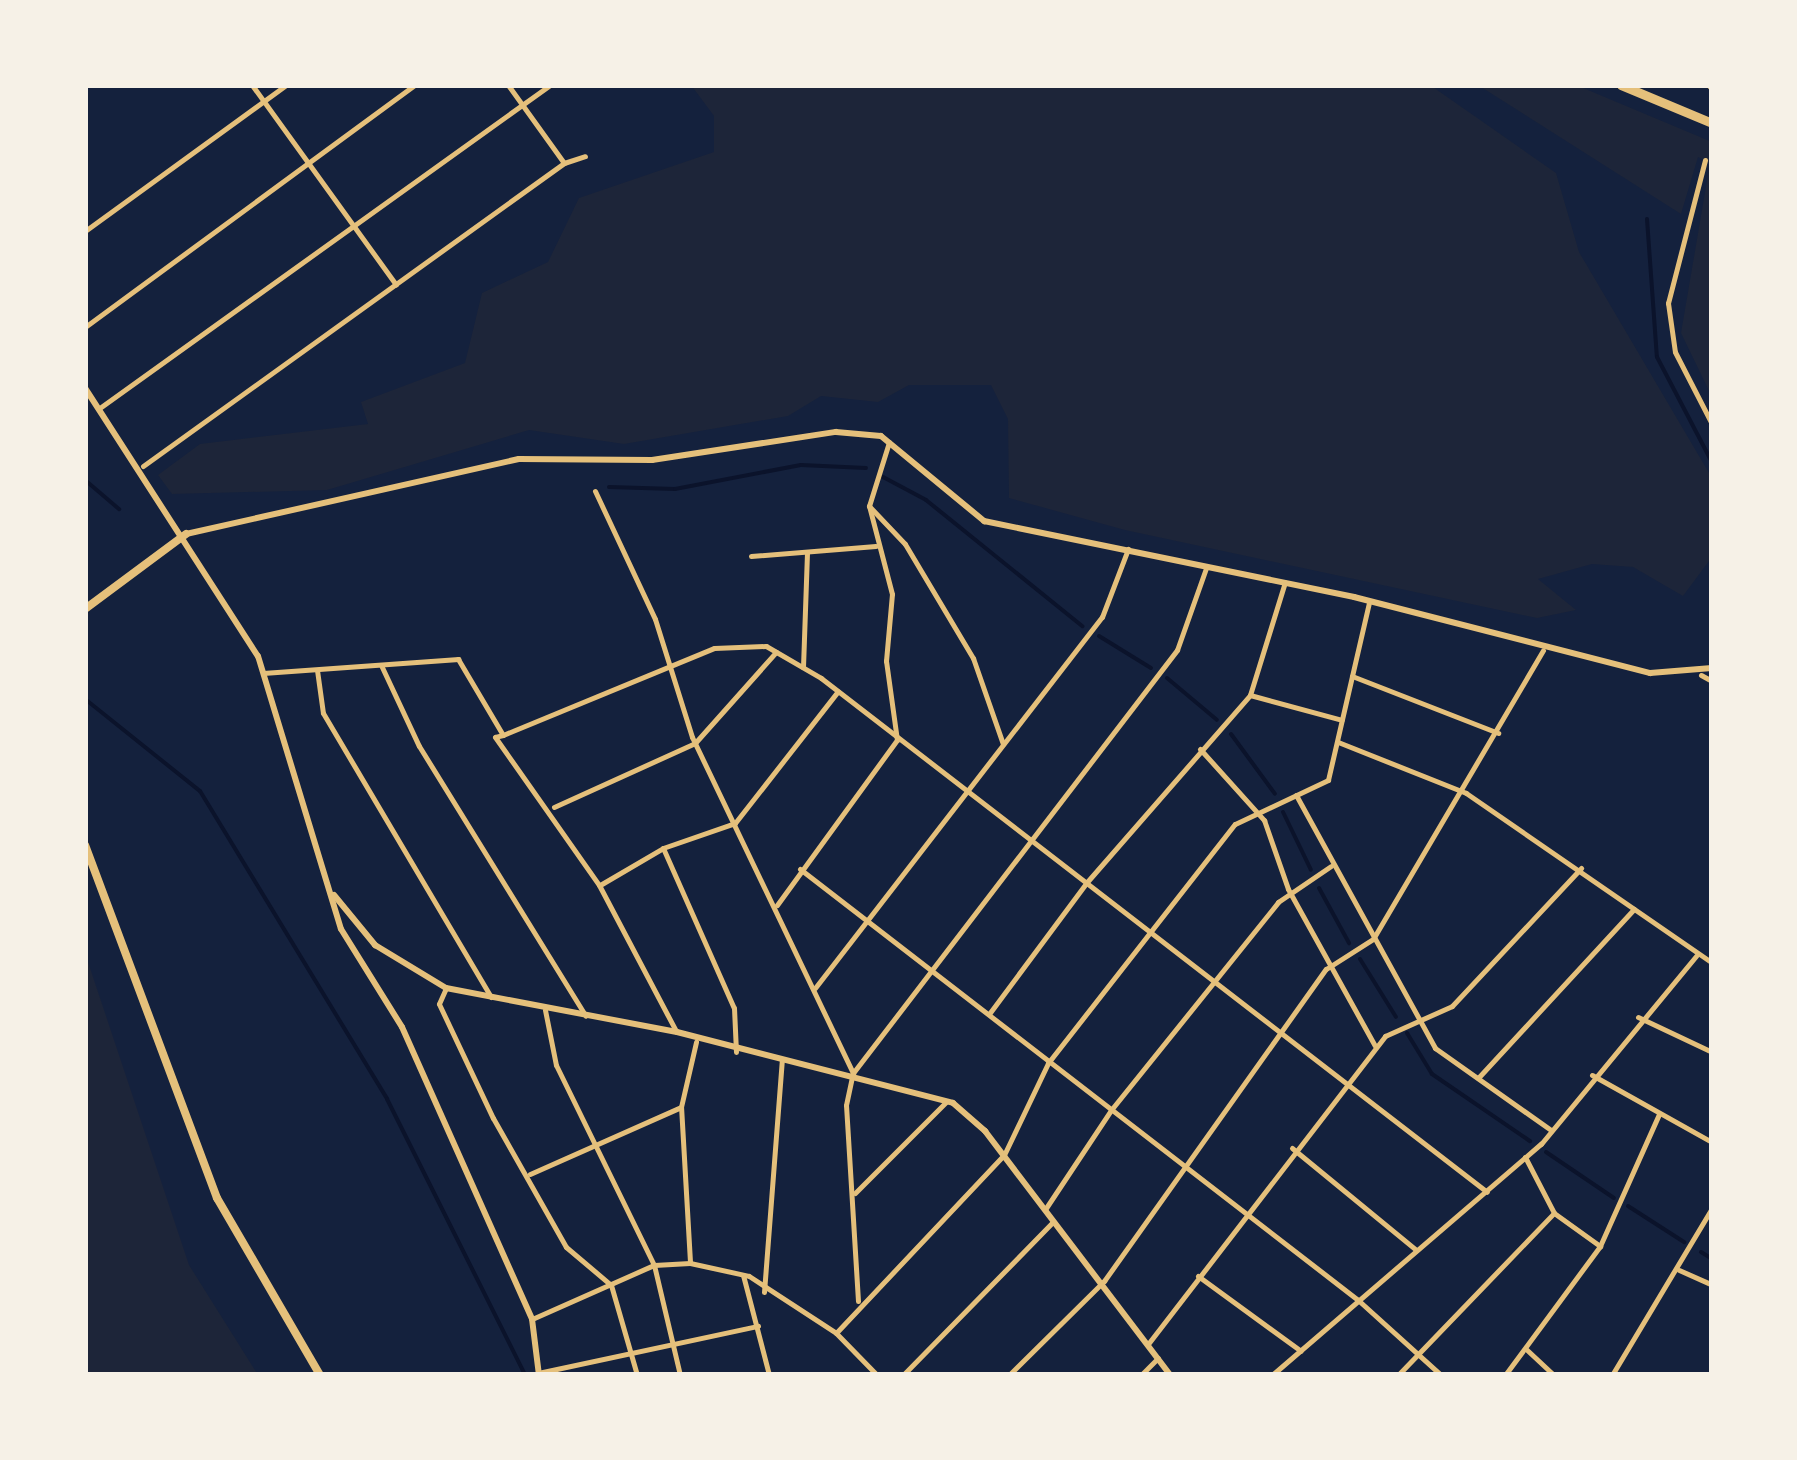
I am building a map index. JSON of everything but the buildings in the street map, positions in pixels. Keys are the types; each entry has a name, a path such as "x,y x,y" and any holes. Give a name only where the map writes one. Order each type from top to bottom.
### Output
{"highway":[{"path":"1620,85 1712,123"}],"main road":[{"path":"85,609 186,534"},
{"path":"85,845 216,1198 320,1375"}],"street":[{"path":"252,85 396,286"},
{"path":"85,231 286,85"},
{"path":"85,327 414,85"},
{"path":"508,85 564,163"},
{"path":"101,407 550,85"},
{"path":"143,466 564,163 586,156"},
{"path":"1705,160 1668,304 1675,352 1712,424"},
{"path":"85,388 143,466 186,534 263,673 341,929 402,1027 532,1319 539,1374 632,1357 758,1326"},
{"path":"186,534 519,460 652,460 836,432 888,442 984,521 1285,582 1542,650 1701,675 1712,680"},
{"path":"777,905 897,740 886,661 892,594 876,546 869,506 888,442"},
{"path":"595,492 655,619 664,667 695,743 777,905 853,1073"},
{"path":"869,506 905,544 974,658 1002,744"},
{"path":"751,556 876,546"},
{"path":"815,988 858,922 965,793 1102,616 1128,550"},
{"path":"803,667 807,552"},
{"path":"858,1301 855,1193 846,1105 853,1073 934,972 1026,838 1177,650 1206,568"},
{"path":"989,1014 1087,882 1250,695 1285,582"},
{"path":"836,1333 858,1301 1004,1154 1048,1063 1236,824 1328,780 1370,602"},
{"path":"677,1032 599,885 552,808 495,738 714,648 776,652 838,691 1278,1035 1488,1192"},
{"path":"1009,1375 1104,1281 1180,1164 1329,967 1370,941 1466,793 1542,650"},
{"path":"552,808 695,743 776,652"},
{"path":"263,673 458,659 503,734"},
{"path":"381,665 418,746 586,1016"},
{"path":"1701,675 1712,668"},
{"path":"317,670 323,714 493,1000"},
{"path":"1352,676 1499,733"},
{"path":"599,885 663,848 736,823 838,691"},
{"path":"1250,695 1342,720"},
{"path":"1337,742 1466,793 1581,868 1696,956 1712,963"},
{"path":"1200,749 1260,812 1290,894 1376,1046"},
{"path":"1296,795 1370,941 1435,1048 1551,1130"},
{"path":"663,848 734,1008 736,1052"},
{"path":"1046,1208 1111,1110 1290,894 1331,866"},
{"path":"1148,1344 1292,1148 1376,1046 1416,1016 1461,998 1581,868"},
{"path":"800,870 858,922 934,972 1358,1300 1441,1375"},
{"path":"333,894 375,944 446,988 544,1010 677,1032 696,1042 853,1073 947,1101 1004,1154 1104,1281 1170,1375"},
{"path":"1478,1078 1634,909"},
{"path":"1272,1375 1525,1157 1551,1130 1638,1017 1696,956"},
{"path":"446,988 439,1004 566,1247 611,1285 637,1375"},
{"path":"544,1010 556,1066 654,1265 680,1375"},
{"path":"1638,1017 1712,1052"},
{"path":"690,1263 682,1107 696,1042"},
{"path":"764,1292 782,1057"},
{"path":"1592,1075 1712,1142"},
{"path":"855,1193 947,1101"},
{"path":"530,1174 682,1107"},
{"path":"1505,1375 1600,1246 1659,1114"},
{"path":"1292,1148 1416,1250"},
{"path":"1525,1157 1554,1213 1600,1246"},
{"path":"1612,1375 1679,1270 1712,1208"},
{"path":"1398,1375 1554,1213"},
{"path":"904,1375 1055,1220"},
{"path":"532,1319 654,1265 690,1263 743,1274 764,1292 836,1333 876,1375"},
{"path":"1679,1270 1712,1286"},
{"path":"743,1274 769,1375"},
{"path":"1198,1276 1301,1351"},
{"path":"1526,1350 1554,1375"},
{"path":"1141,1375 1158,1358"}],"shaded area":[{"path":"691,85 1430,85 1556,173 1579,252 1712,478 1712,557 1683,596 1633,567 1592,564 1538,579 1576,610 1537,618 1125,530 1009,498 1008,419 991,385 909,385 878,402 821,396 788,416 624,444 529,430 327,490 172,494 158,475 200,444 368,424 361,402 465,363 482,293 548,262 579,198 714,152 714,116"},
{"path":"1478,85 1576,85 1712,142 1712,397 1681,333 1710,163 1698,157 1681,214"},
{"path":"85,953 189,1265 258,1375 85,1375"}],"waterway":[{"path":"1647,219 1657,357 1712,462"},
{"path":"609,487 675,489 801,465 866,468"},
{"path":"883,477 926,500 1082,626"},
{"path":"85,480 119,509"},
{"path":"1099,636 1151,668"},
{"path":"1167,678 1217,720"},
{"path":"85,699 200,791 387,1099 525,1375"},
{"path":"1231,734 1275,794"},
{"path":"1283,812 1311,870"},
{"path":"1319,888 1349,943"},
{"path":"1360,959 1396,1017"},
{"path":"1407,1033 1432,1074 1530,1141"},
{"path":"1546,1152 1614,1198"},
{"path":"1628,1206 1684,1242"},
{"path":"1701,1252 1712,1259"}]}
